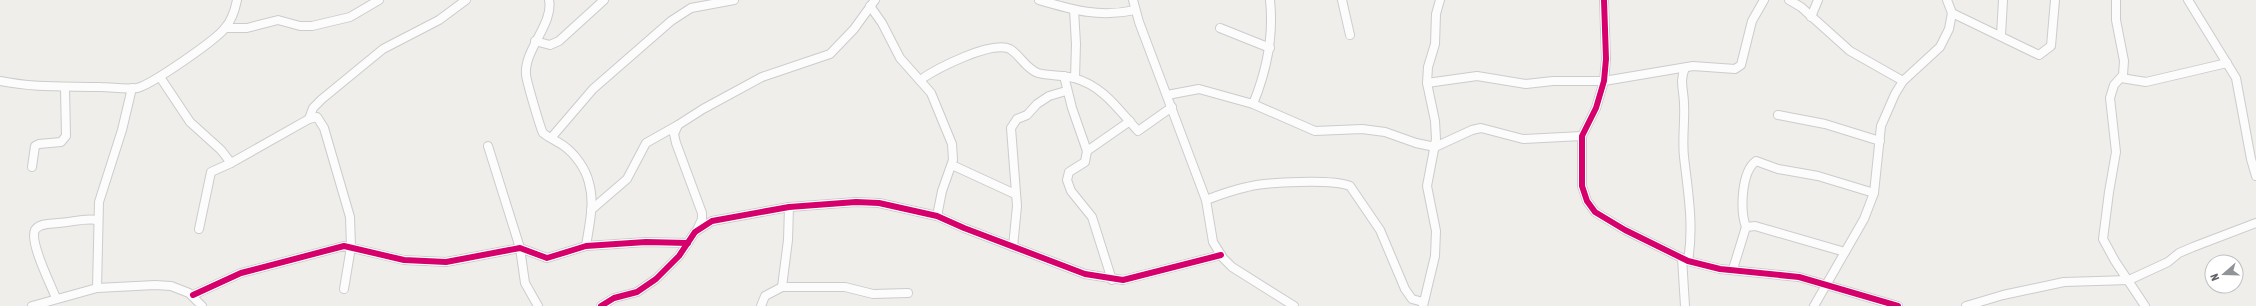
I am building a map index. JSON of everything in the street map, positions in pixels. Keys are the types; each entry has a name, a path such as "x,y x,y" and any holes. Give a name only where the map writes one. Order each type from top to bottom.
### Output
{"street":[{"path":"0,81 21,85 65,88 140,87 160,77 214,39 225,28 233,16 237,0"},
{"path":"225,28 247,28 278,20 300,26 312,26 350,17 379,0"},
{"path":"309,119 313,108 322,99 383,48 439,20 466,0"},
{"path":"548,0 550,8 536,41 526,74 541,129 551,138 570,150 581,166 589,182 591,210 586,246"},
{"path":"536,41 550,45 559,41 604,0"},
{"path":"551,138 593,89 676,17 691,8 734,0"},
{"path":"1039,0 1074,10 1115,14 1135,10"},
{"path":"1133,0 1135,10 1166,95 1172,107 1206,200 1213,242 1221,255 1232,267 1294,306"},
{"path":"1253,104 1263,80 1270,48 1272,24 1270,0"},
{"path":"1342,0 1350,34"},
{"path":"1206,200 1259,185 1322,182 1344,183 1350,186 1380,230 1395,269 1407,292 1412,299 1423,304 1435,256 1436,231 1427,186 1435,147 1436,121 1427,83 1428,67 1435,44 1436,14 1440,0"},
{"path":"1604,0 1606,60 1604,82 1596,108 1582,136 1582,186 1589,206 1595,212 1612,223 1685,259 1715,268 1799,277 1898,306"},
{"path":"1427,83 1477,76 1526,84 1553,81 1604,82 1702,66 1735,69 1739,67 1752,21 1764,0"},
{"path":"1789,0 1801,7 1850,51 1903,81"},
{"path":"1811,17 1818,0"},
{"path":"1814,306 1864,219 1874,193 1885,115 1903,81 1940,47 1949,29 1952,13 1947,0"},
{"path":"2001,35 2003,0"},
{"path":"1952,13 2001,35 2036,55 2047,51 2051,46 2054,33 2055,0"},
{"path":"2116,0 2116,20 2124,61 2121,78 2114,86 2110,98 2116,157 2110,185 2104,239 2115,261 2145,306"},
{"path":"2188,0 2227,63 2237,83 2251,159 2256,176"},
{"path":"591,210 627,178 646,143 678,125 703,108 762,77 830,54 854,29 872,3 900,58 920,80 936,102 945,129 950,137 953,153 952,165 942,191 937,216"},
{"path":"1074,10 1076,44 1075,78"},
{"path":"1220,28 1270,48"},
{"path":"920,80 937,69 973,54 1002,47 1014,52 1035,72 1075,78 1104,92 1140,131 1172,107"},
{"path":"2121,78 2146,82 2227,63"},
{"path":"1685,68 1681,81 1684,98 1684,156 1690,192 1688,202 1691,226 1685,259 1685,306"},
{"path":"1064,76 1066,91 1087,151 1085,162 1069,172 1067,180 1071,191 1092,217 1112,280"},
{"path":"160,77 190,122 220,150 231,163"},
{"path":"32,167 35,146 39,144 61,142 66,136 65,88"},
{"path":"97,288 98,220 101,196 122,130 132,88"},
{"path":"1166,95 1198,89 1253,104 1315,131 1362,129 1385,132 1416,143 1435,147 1472,130 1481,128 1523,139 1582,136"},
{"path":"1013,247 1016,218 1010,142 1012,126 1017,119 1027,115 1037,104 1049,96 1066,91"},
{"path":"1778,115 1825,124 1880,142"},
{"path":"199,229 210,173 231,163 309,119 317,117 324,128 346,197 350,217 351,247 344,289"},
{"path":"1087,151 1130,121"},
{"path":"601,306 614,298 637,292 670,268 688,243 702,219 702,214 676,143 674,134 678,125"},
{"path":"488,146 520,248 524,283 538,306"},
{"path":"1733,269 1746,227 1742,216 1741,206 1745,185 1752,164 1756,161 1778,169 1818,176 1874,193"},
{"path":"952,165 1015,194"},
{"path":"695,232 712,221 789,207 866,201 937,216 1085,274 1112,280 1138,277 1221,255"},
{"path":"782,287 788,240 789,207"},
{"path":"702,214 712,221"},
{"path":"56,298 39,257 34,230 38,226 45,224 82,218 98,220"},
{"path":"1966,306 2003,295 2064,282 2129,280 2168,262 2179,253 2256,223"},
{"path":"1746,227 1755,226 1845,252"},
{"path":"193,295 241,273 335,248 351,247 396,259 446,262 520,248 547,258 586,246 646,242 688,243"},
{"path":"32,306 56,298 97,288 171,286 193,295 202,306"},
{"path":"761,306 765,296 782,287 845,286 873,294 908,293"}],"cycle path":[{"path":"1604,0 1606,59 1604,81 1596,108 1582,136 1582,186 1587,201 1595,212 1625,230 1688,261 1720,269 1799,277 1898,306"},
{"path":"601,306 614,298 637,292 656,279 679,256 695,232 712,221 789,207 856,202 879,203 937,216 964,228 1085,274 1123,280 1221,255"},
{"path":"193,295 241,273 344,246 404,260 446,262 520,248 547,258 586,246 646,242 688,243"}]}
